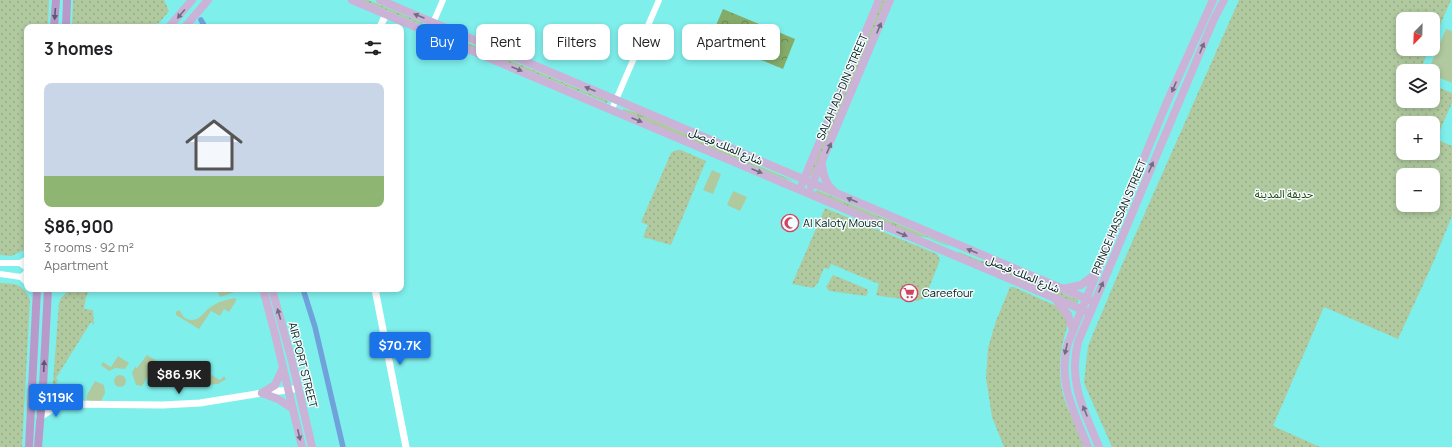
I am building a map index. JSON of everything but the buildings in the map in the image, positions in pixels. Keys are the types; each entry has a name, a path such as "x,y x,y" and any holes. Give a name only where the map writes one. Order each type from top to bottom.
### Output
{"highway":[{"path":"54,24 56,0"},
{"path":"66,24 67,0"},
{"path":"30,447 37,292"},
{"path":"38,447 48,292"}],"main road":[{"path":"172,24 192,0"},
{"path":"188,24 208,0"},
{"name":"شارع الملك فيصل","path":"352,0 416,27"},
{"name":"شارع الملك فيصل","path":"380,0 1094,302"},
{"name":"SALAH AD-DIN STREET","path":"800,189 879,0"},
{"name":"SALAH AD-DIN STREET","path":"809,193 890,0"},
{"name":"PRINCE HASSAN STREET","path":"1088,447 1067,393 1064,379 1064,355 1080,309 1167,102 1213,0"},
{"name":"PRINCE HASSAN STREET","path":"1099,447 1076,386 1075,356 1078,342 1214,19 1224,0"},
{"path":"381,24 386,14"},
{"name":"شارع الملك فيصل","path":"468,49 1090,313"},
{"path":"822,163 824,177 830,188 838,194"},
{"path":"1063,289 1081,286 1096,274"},
{"name":"AIR PORT STREET","path":"264,292 302,447"},
{"name":"AIR PORT STREET","path":"273,292 312,447"},
{"path":"376,292 406,447"},
{"path":"1056,299 1068,315 1072,330"},
{"path":"262,393 275,385 283,368"},
{"path":"43,386 60,404"},
{"path":"40,417 60,404 163,405 200,403 298,388"},
{"path":"262,393 278,398 293,409"}],"street":[{"path":"433,22 443,0"},
{"path":"612,110 659,0"},
{"path":"0,263 20,263 24,261"},
{"path":"20,263 24,266"},
{"path":"0,274 21,277 24,280"},
{"path":"33,292 37,298"}],"green space":[{"path":"0,0 49,0 48,24 24,24 24,250 11,256 0,255"},
{"path":"73,0 164,0 169,11 159,23 156,24 72,24"},
{"path":"362,0 368,0 423,23 420,24"},
{"path":"881,0 886,0 810,177 808,176"},
{"name":"حديقة المدينة","path":"1239,0 1451,0 1440,25 1440,12 1396,12 1396,56 1426,56 1423,64 1396,64 1396,108 1440,108 1440,88 1452,93 1452,103 1440,130 1440,116 1396,116 1396,160 1440,160 1440,141 1452,146 1452,216 1433,263 1398,339 1324,307 1273,426 1320,447 1112,447 1084,383 1088,346 1118,274"},
{"path":"723,9 759,24 716,24"},
{"path":"1446,29 1452,31 1452,83 1440,78 1440,64 1431,64 1434,56 1440,56 1440,43"},
{"path":"780,33 795,39 783,69 761,60 780,60"},
{"path":"468,43 476,46 476,49 468,45"},
{"path":"503,60 509,60 608,101 607,103"},
{"path":"623,109 638,113 796,182 785,179 632,116 622,111"},
{"path":"681,150 706,161 671,245 643,237 648,225 641,222 671,153"},
{"path":"712,170 721,174 713,194 703,190"},
{"path":"817,190 948,246 926,237 914,236 814,192"},
{"path":"733,191 747,197 740,211 727,205"},
{"path":"825,208 937,254 940,260 925,298 917,301 876,295 879,284 831,264 829,269 824,268 818,283 813,288 792,284"},
{"path":"959,252 981,261 989,262 1078,300 1078,302 1076,303 958,254"},
{"path":"833,275 867,289 868,292 866,296 829,291 826,287"},
{"path":"0,283 18,285 24,290 30,299 22,447 0,447"},
{"path":"1010,287 1014,287 1072,313 1062,345 1060,379 1065,401 1084,447 1004,447 992,417 986,378 988,348 996,321"},
{"path":"67,292 88,292 84,309 93,310 94,325 91,322 56,378 58,380 56,383 69,393 57,390 53,383 59,303 61,298"},
{"path":"218,292 234,292 220,297"},
{"path":"236,298 236,301 229,312 224,309 220,316 211,311 199,329 176,315 176,312 179,310 184,317 191,320 199,318 216,304 225,300"},
{"path":"147,355 157,361 142,386 136,385 132,373 135,367 137,368"},
{"path":"118,356 129,363 125,369 115,368 109,371 101,365 103,362 111,367"},
{"path":"203,370 220,380 224,376 226,379 218,384 189,385 191,382 195,384"},
{"path":"122,375 125,376 125,386 118,387 115,386 114,379 115,376"},
{"path":"95,381 104,385 105,393 101,401 95,402 87,400 87,395"}],"waterway":[{"path":"201,20 203,24"},
{"path":"304,292 315,327 343,447"}],"place":[{"name":"Al Kaloty Mousq","path":"790,223"},
{"name":"Careefour","path":"909,293"}]}
